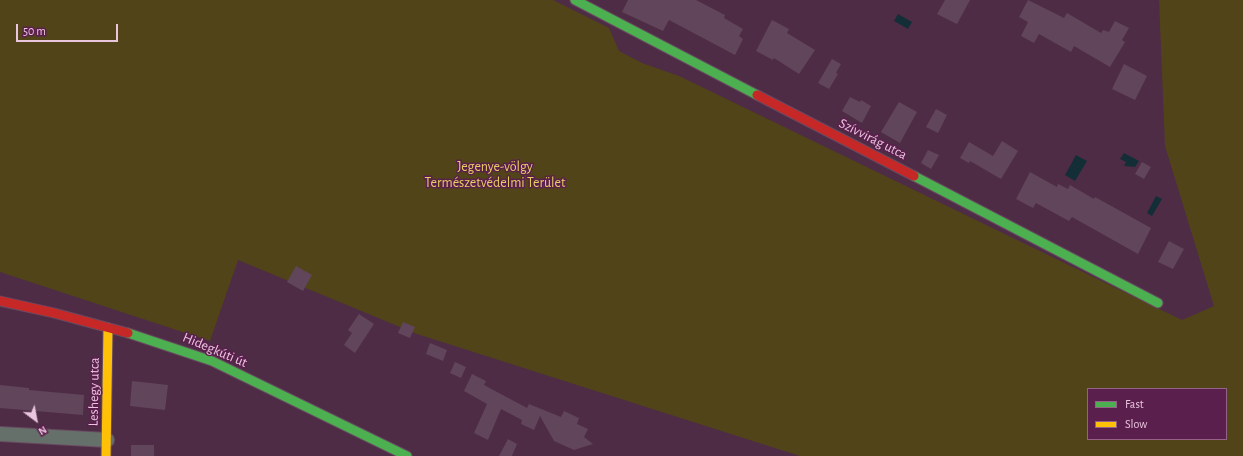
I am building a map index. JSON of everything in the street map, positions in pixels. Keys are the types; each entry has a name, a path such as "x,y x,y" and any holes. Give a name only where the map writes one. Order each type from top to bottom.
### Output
{"street":[{"name":"Szívvirág utca","path":"575,0 1158,303"},
{"name":"Hidegkúti út","path":"0,301 108,328 179,349 212,361 407,456"},
{"name":"Leshegy utca","path":"106,456 108,328"},
{"path":"0,434 107,440"}],"green space":[{"name":"Jegenye-völgy Természetvédelmi Terület","path":"0,0 553,0 609,28 619,51 642,63 679,76 1182,320 1214,306 1165,146 1159,0 1243,0 1243,456 800,456 417,334 238,260 210,341 0,272"}],"water":[{"path":"898,14 912,22 908,29 894,21"},
{"path":"1124,153 1139,161 1135,167 1124,166 1126,162 1120,159"},
{"path":"1076,155 1087,161 1075,181 1065,175"},
{"path":"1156,196 1162,199 1152,216 1147,213"}],"building":[{"path":"628,0 696,0 725,15 724,18 743,29 739,36 743,39 735,55 669,20 663,31 622,12"},
{"path":"945,0 970,0 957,24 937,14"},
{"path":"1028,0 1064,18 1067,13 1101,33 1103,30 1109,32 1115,21 1129,28 1122,40 1125,42 1110,67 1074,46 1071,52 1039,34 1034,43 1021,36 1028,22 1019,17"},
{"path":"772,20 789,29 787,33 815,50 799,74 774,58 773,60 756,51"},
{"path":"832,59 841,64 836,73 838,74 829,89 818,83"},
{"path":"1124,64 1147,76 1135,100 1112,89"},
{"path":"850,97 860,102 861,100 871,106 862,123 842,111"},
{"path":"899,102 917,112 900,143 881,132"},
{"path":"936,109 947,115 938,133 926,127"},
{"path":"1002,141 1018,151 1001,179 970,161 969,163 960,158 969,142 993,156"},
{"path":"928,150 939,155 931,169 921,163"},
{"path":"1142,162 1151,167 1144,179 1135,174"},
{"path":"1030,172 1057,187 1058,184 1068,189 1070,185 1151,228 1138,254 1072,217 1069,221 1036,203 1033,208 1016,199"},
{"path":"1169,241 1184,249 1173,269 1158,262"},
{"path":"296,266 312,275 303,291 287,282"},
{"path":"359,314 374,324 355,353 344,345 352,333 348,330"},
{"path":"403,322 415,327 410,338 398,333"},
{"path":"430,343 447,350 443,361 426,354"},
{"path":"455,362 466,367 461,378 450,373"},
{"path":"472,374 486,381 484,385 527,408 529,404 561,417 564,411 579,418 577,424 588,429 584,437 593,444 574,450 554,441 540,416 534,430 521,424 522,420 501,409 488,440 474,433 487,404 464,391"},
{"path":"132,381 168,385 165,410 130,406"},
{"path":"0,385 29,388 29,390 84,395 83,415 0,408"},
{"path":"508,439 517,444 512,456 499,456"},
{"path":"131,445 154,445 154,456 131,456"}],"traffic: fast":[{"path":"575,0 757,95"},
{"path":"914,176 1158,303"},
{"path":"128,333 212,361 407,456"}],"traffic: slow":[{"path":"106,456 108,328"}],"traffic: jam":[{"path":"757,95 914,176"},
{"path":"0,301 54,313 128,333"}]}
